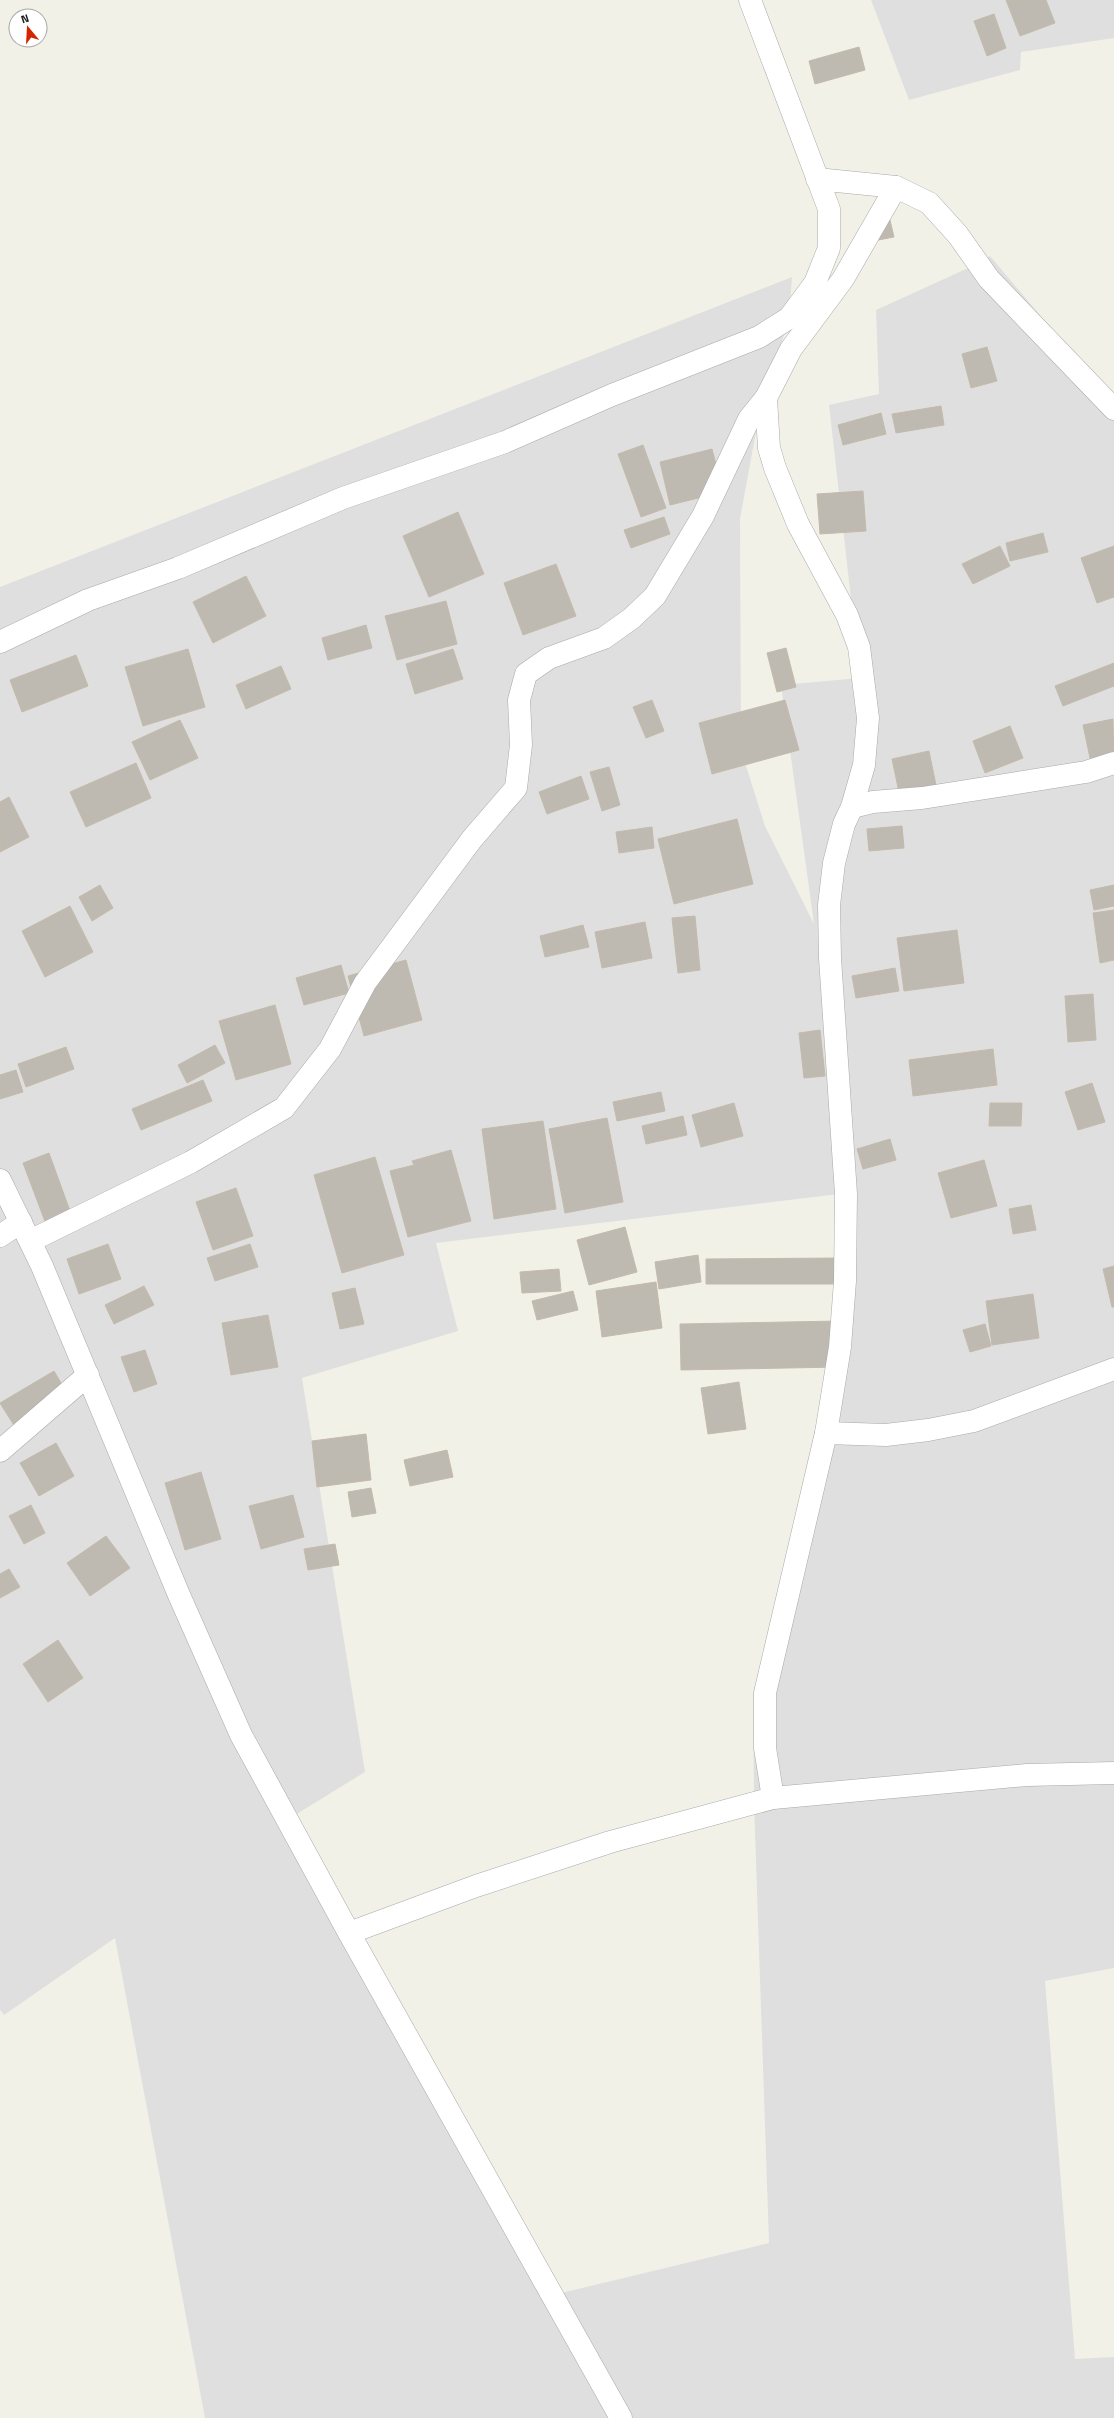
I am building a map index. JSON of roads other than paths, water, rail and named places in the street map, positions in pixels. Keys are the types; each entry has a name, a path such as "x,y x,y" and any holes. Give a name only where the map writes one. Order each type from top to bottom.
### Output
{"street":[{"path":"0,642 88,600 178,568 343,498 506,442 612,395 759,337 789,318 815,283 829,248 829,209 750,0"},
{"path":"817,179 896,187 929,203 958,235 989,279 1114,409"},
{"path":"0,1236 26,1232 191,1162 284,1108 330,1049 365,983 472,839 516,788 521,744 519,700 526,674 549,658 604,638 632,618 656,596 703,516 749,419 766,398 792,349 843,279 896,187"},
{"path":"766,398 770,448 775,468 798,524 847,615 859,647 868,718 864,765 852,807 844,824 834,863 828,905 830,958 846,1194 845,1281 841,1332 826,1433 765,1693 765,1748 773,1798"},
{"path":"852,807 874,802 922,798 1086,772 1114,763"},
{"path":"0,1180 26,1232 88,1375 179,1595 241,1735 349,1933 621,2418"},
{"path":"826,1433 886,1436 974,1421 1114,1369"},
{"path":"0,1451 88,1375"},
{"path":"349,1933 476,1886 610,1842 773,1798 1028,1775 1114,1773"}]}
